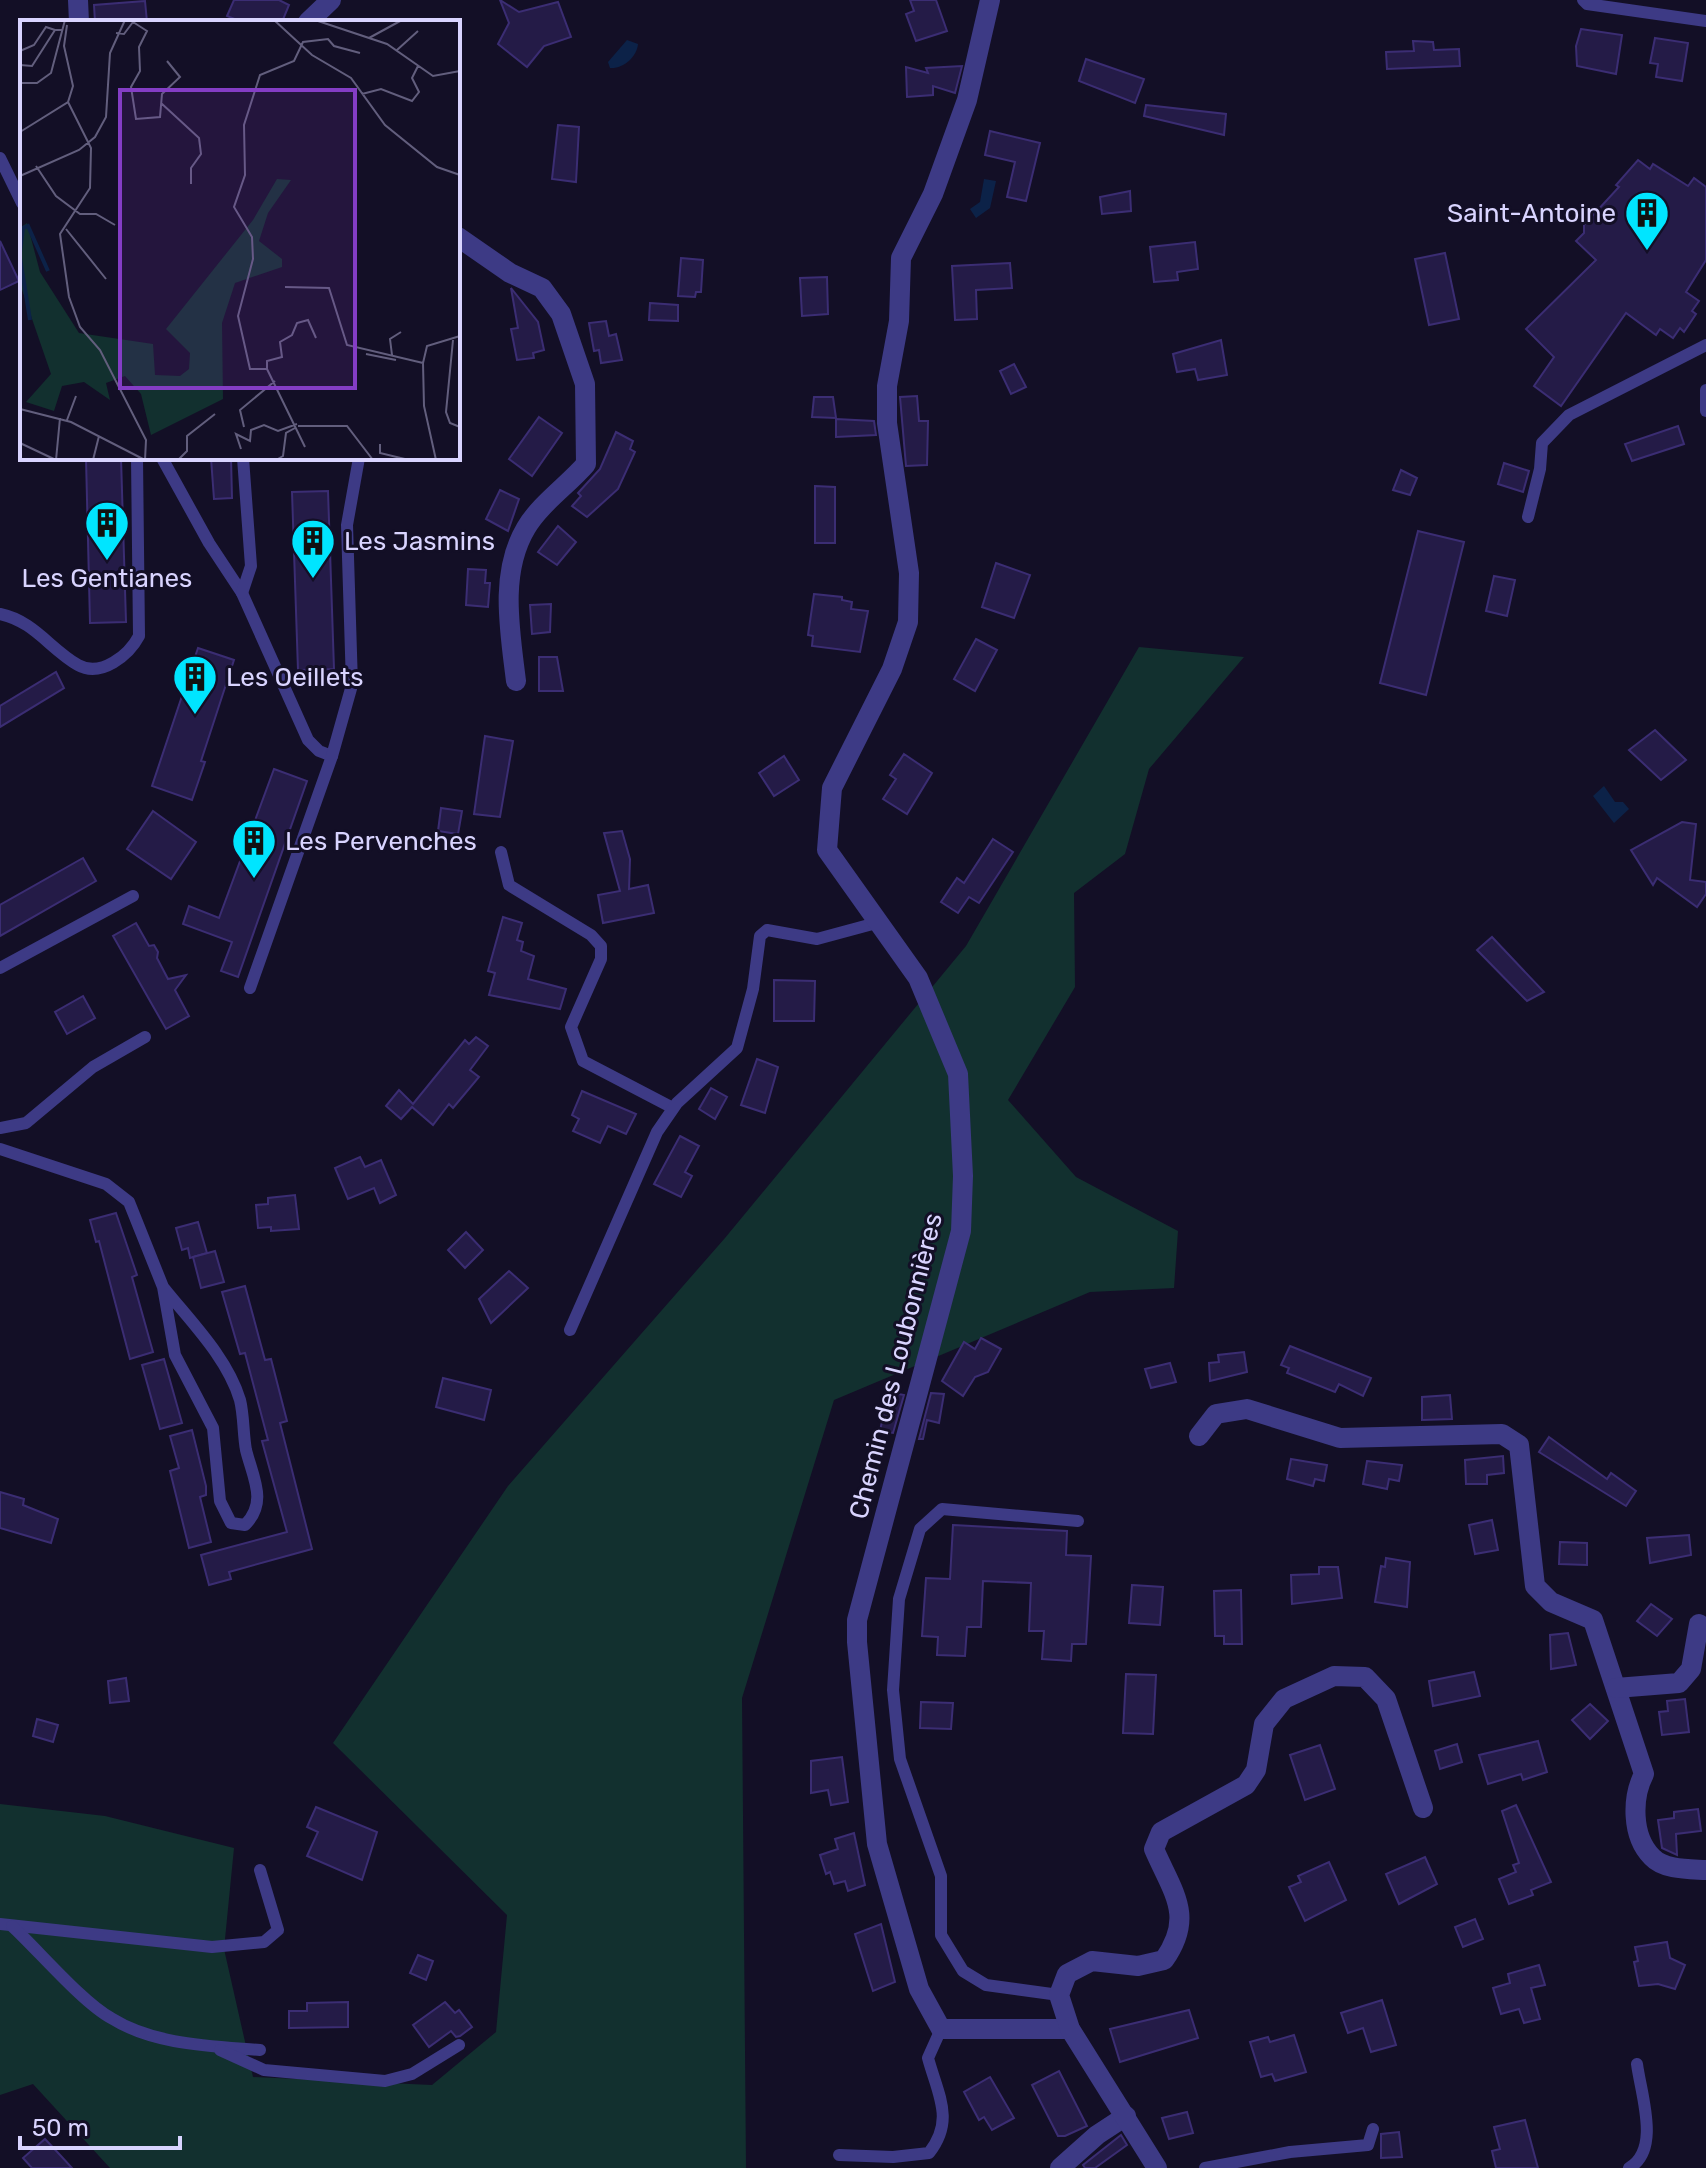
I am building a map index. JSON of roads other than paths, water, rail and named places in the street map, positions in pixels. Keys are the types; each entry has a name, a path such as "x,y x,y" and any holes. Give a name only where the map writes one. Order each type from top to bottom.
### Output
{"street":[{"path":"78,0 79,20"},
{"path":"310,20 331,0"},
{"name":"Chemin des Loubonnières","path":"941,2029 919,1989 877,1844 857,1620 961,1231 963,1176 958,1074 918,978 827,850 832,788 892,669 908,622 909,573 887,423 887,386 899,321 901,258 933,194 967,100 990,0"},
{"path":"460,238 510,273 542,288 561,314 585,384 586,464 526,527 510,568 509,623 516,681"},
{"path":"1199,1436 1216,1414 1247,1409 1340,1438 1502,1434 1519,1445 1535,1586 1551,1602 1574,1609 1593,1620 1644,1774 1636,1790 1637,1833 1652,1858 1676,1869 1706,1870"},
{"path":"1616,1688 1679,1683 1691,1669 1699,1624"},
{"path":"1157,2168 1070,2029 1059,1995 1067,1974 1092,1961 1138,1966 1164,1960 1175,1944 1182,1915 1154,1849 1161,1832 1246,1785 1256,1770 1264,1724 1284,1699 1334,1676 1365,1677 1386,1699 1423,1808"},
{"path":"941,2029 1070,2029"},
{"path":"1060,2168 1097,2135 1126,2116"}],"lane":[{"path":"1583,0 1587,4 1706,21"},
{"path":"0,158 20,199"},
{"path":"1528,517 1540,469 1542,443 1569,415 1706,345"},
{"path":"1706,390 1706,411"},
{"path":"0,614 39,631 79,667 97,668 130,653 139,636 137,460"},
{"path":"163,460 209,543 242,593 308,740 319,751 332,756"},
{"path":"242,593 251,566 243,460"},
{"path":"250,988 332,756 352,685 347,525 360,460"},
{"path":"501,852 504,875 509,885 591,935 601,946 601,959 571,1027 583,1061 673,1108"},
{"path":"0,968 133,896"},
{"path":"570,1330 657,1132 673,1108 737,1048 753,989 760,936 767,930 803,939 817,939 880,922"},
{"path":"0,1128 26,1123 93,1067 145,1037"},
{"path":"0,1149 106,1184 129,1202 163,1287 175,1355 213,1428 220,1501 231,1523 245,1525 257,1513 259,1495 246,1447 240,1400 221,1361 163,1287"},
{"path":"1059,1995 986,1985 963,1971 941,1935 941,1876 900,1759 893,1690 899,1599 920,1529 942,1509 1078,1521"},
{"path":"6,1925 212,1947 264,1942 278,1930 260,1870"},
{"path":"6,1925 108,2017 134,2030 213,2047 260,2050"},
{"path":"839,2155 893,2157 929,2153 942,2137 945,2118 928,2058 941,2029"},
{"path":"213,2047 264,2070 385,2081 412,2074 459,2045"},
{"path":"1629,2168 1639,2162 1648,2145 1637,2064"},
{"path":"1205,2168 1290,2152 1368,2145 1373,2129"}],"water":[{"path":"627,40 638,44 632,58 610,68 608,62"},
{"path":"984,179 996,181 990,208 976,218 970,209 980,202"},
{"path":"1604,786 1615,802 1623,802 1629,809 1614,823 1593,796"}],"place":[{"name":"Saint-Antoine","path":"1647,252"},
{"name":"Les Gentianes","path":"107,562"},
{"name":"Les Jasmins","path":"313,580"},
{"name":"Les Oeillets","path":"195,716"},
{"name":"Les Pervenches","path":"254,880"}]}
